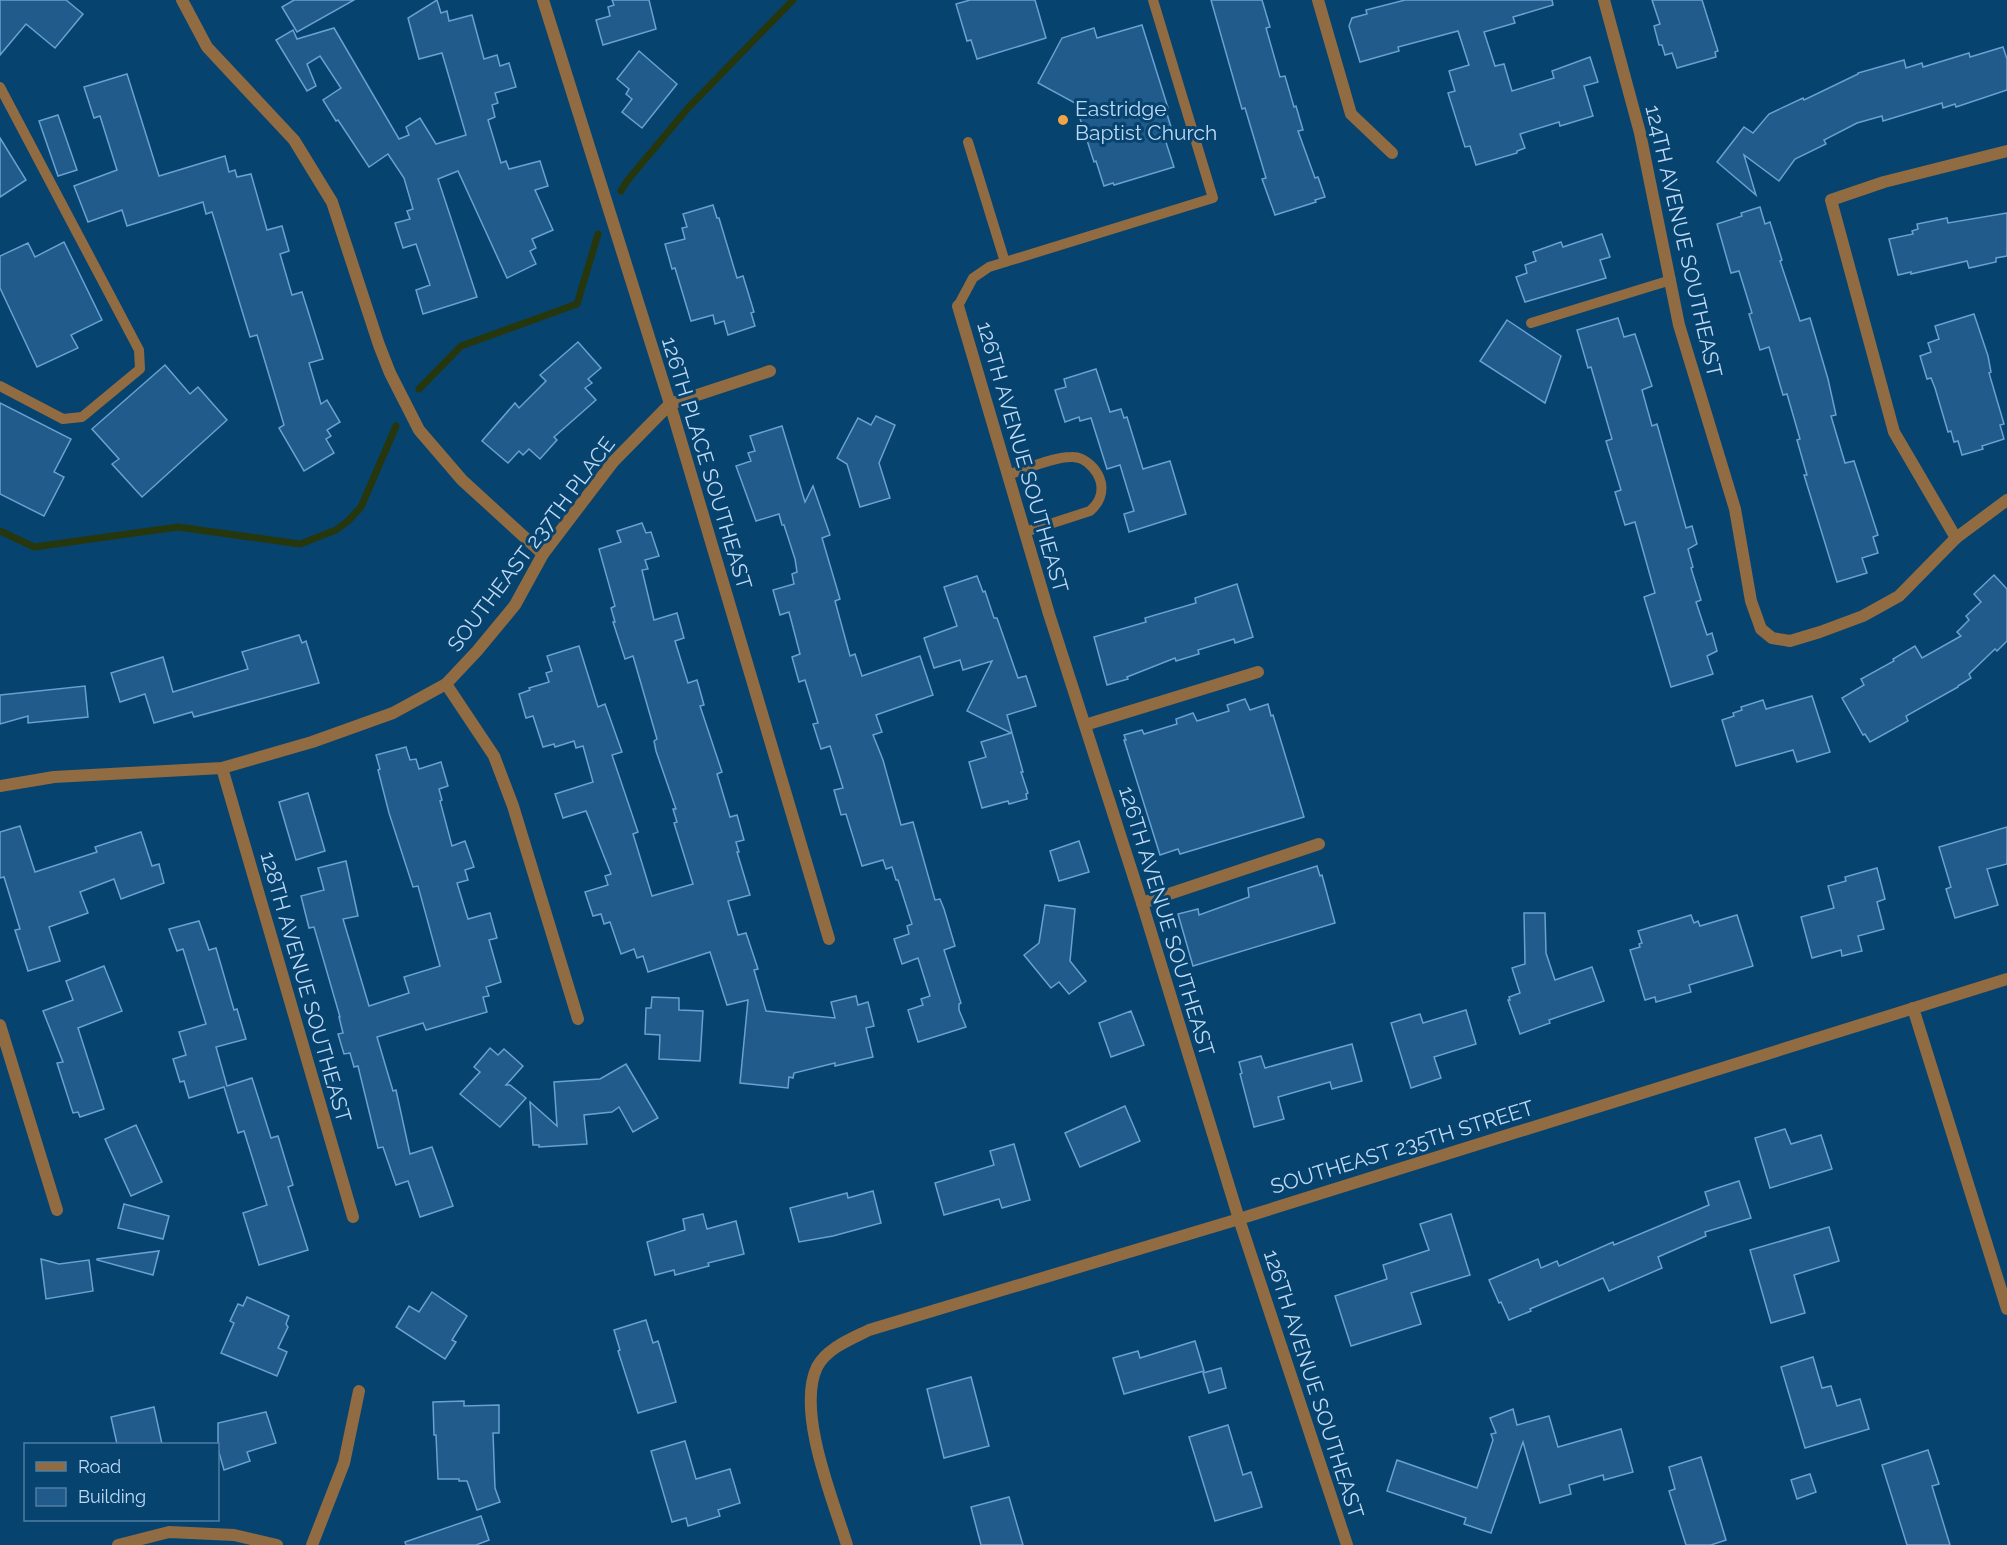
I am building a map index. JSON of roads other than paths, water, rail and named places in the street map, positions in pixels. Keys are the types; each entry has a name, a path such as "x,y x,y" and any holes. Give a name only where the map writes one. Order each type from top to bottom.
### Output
{"street":[{"path":"182,0 207,47 294,140 332,202 379,345 390,373 419,430 462,480 543,554"},
{"name":"126TH PLACE SOUTHEAST","path":"543,0 670,404 829,939"},
{"path":"1318,0 1351,114 1392,153"},
{"name":"124TH AVENUE SOUTHEAST","path":"1604,0 1640,132 1679,325 1735,509 1751,601 1761,629 1772,638 1790,641 1863,616 1899,596 1956,538"},
{"path":"2007,151 1884,182 1831,200 1894,432 1956,538 2007,500"},
{"name":"126TH AVENUE SOUTHEAST","path":"958,306 1025,532 1239,1219 1347,1545"},
{"name":"SOUTHEAST 237TH PLACE","path":"0,786 54,777 222,768 312,742 393,713 446,684 477,651 515,604 543,554 613,462 670,404 771,371"},
{"path":"1085,725 1258,672"},
{"path":"446,684 494,756 510,796 578,1019"},
{"name":"128TH AVENUE SOUTHEAST","path":"222,768 353,1217"},
{"path":"1142,903 1319,844"},
{"name":"SOUTHEAST 235TH STREET","path":"847,1545 818,1449 810,1393 818,1366 837,1346 869,1330 1239,1219 2007,979"},
{"path":"1913,1008 2007,1309"},
{"path":"0,1025 57,1210"},
{"path":"312,1545 344,1463 358,1391"},
{"path":"118,1545 169,1532 234,1535 277,1545"}],"lane":[{"path":"958,306 973,278 989,267 1213,198 1153,0"},
{"path":"0,87 139,351 140,369 82,417 63,418 0,386"},
{"path":"968,142 1005,262"},
{"path":"1531,323 1671,280"},
{"path":"1008,475 1038,464 1072,456 1091,464 1100,479 1102,491 1097,505 1090,511 1025,532"}],"waterway":[{"path":"621,191 688,108 793,0"},
{"path":"419,389 461,346 577,304 598,234"},
{"path":"0,531 34,547 178,527 300,544 336,530 361,507 396,426"}],"place":[{"name":"Eastridge Baptist Church","path":"1063,120"}]}
